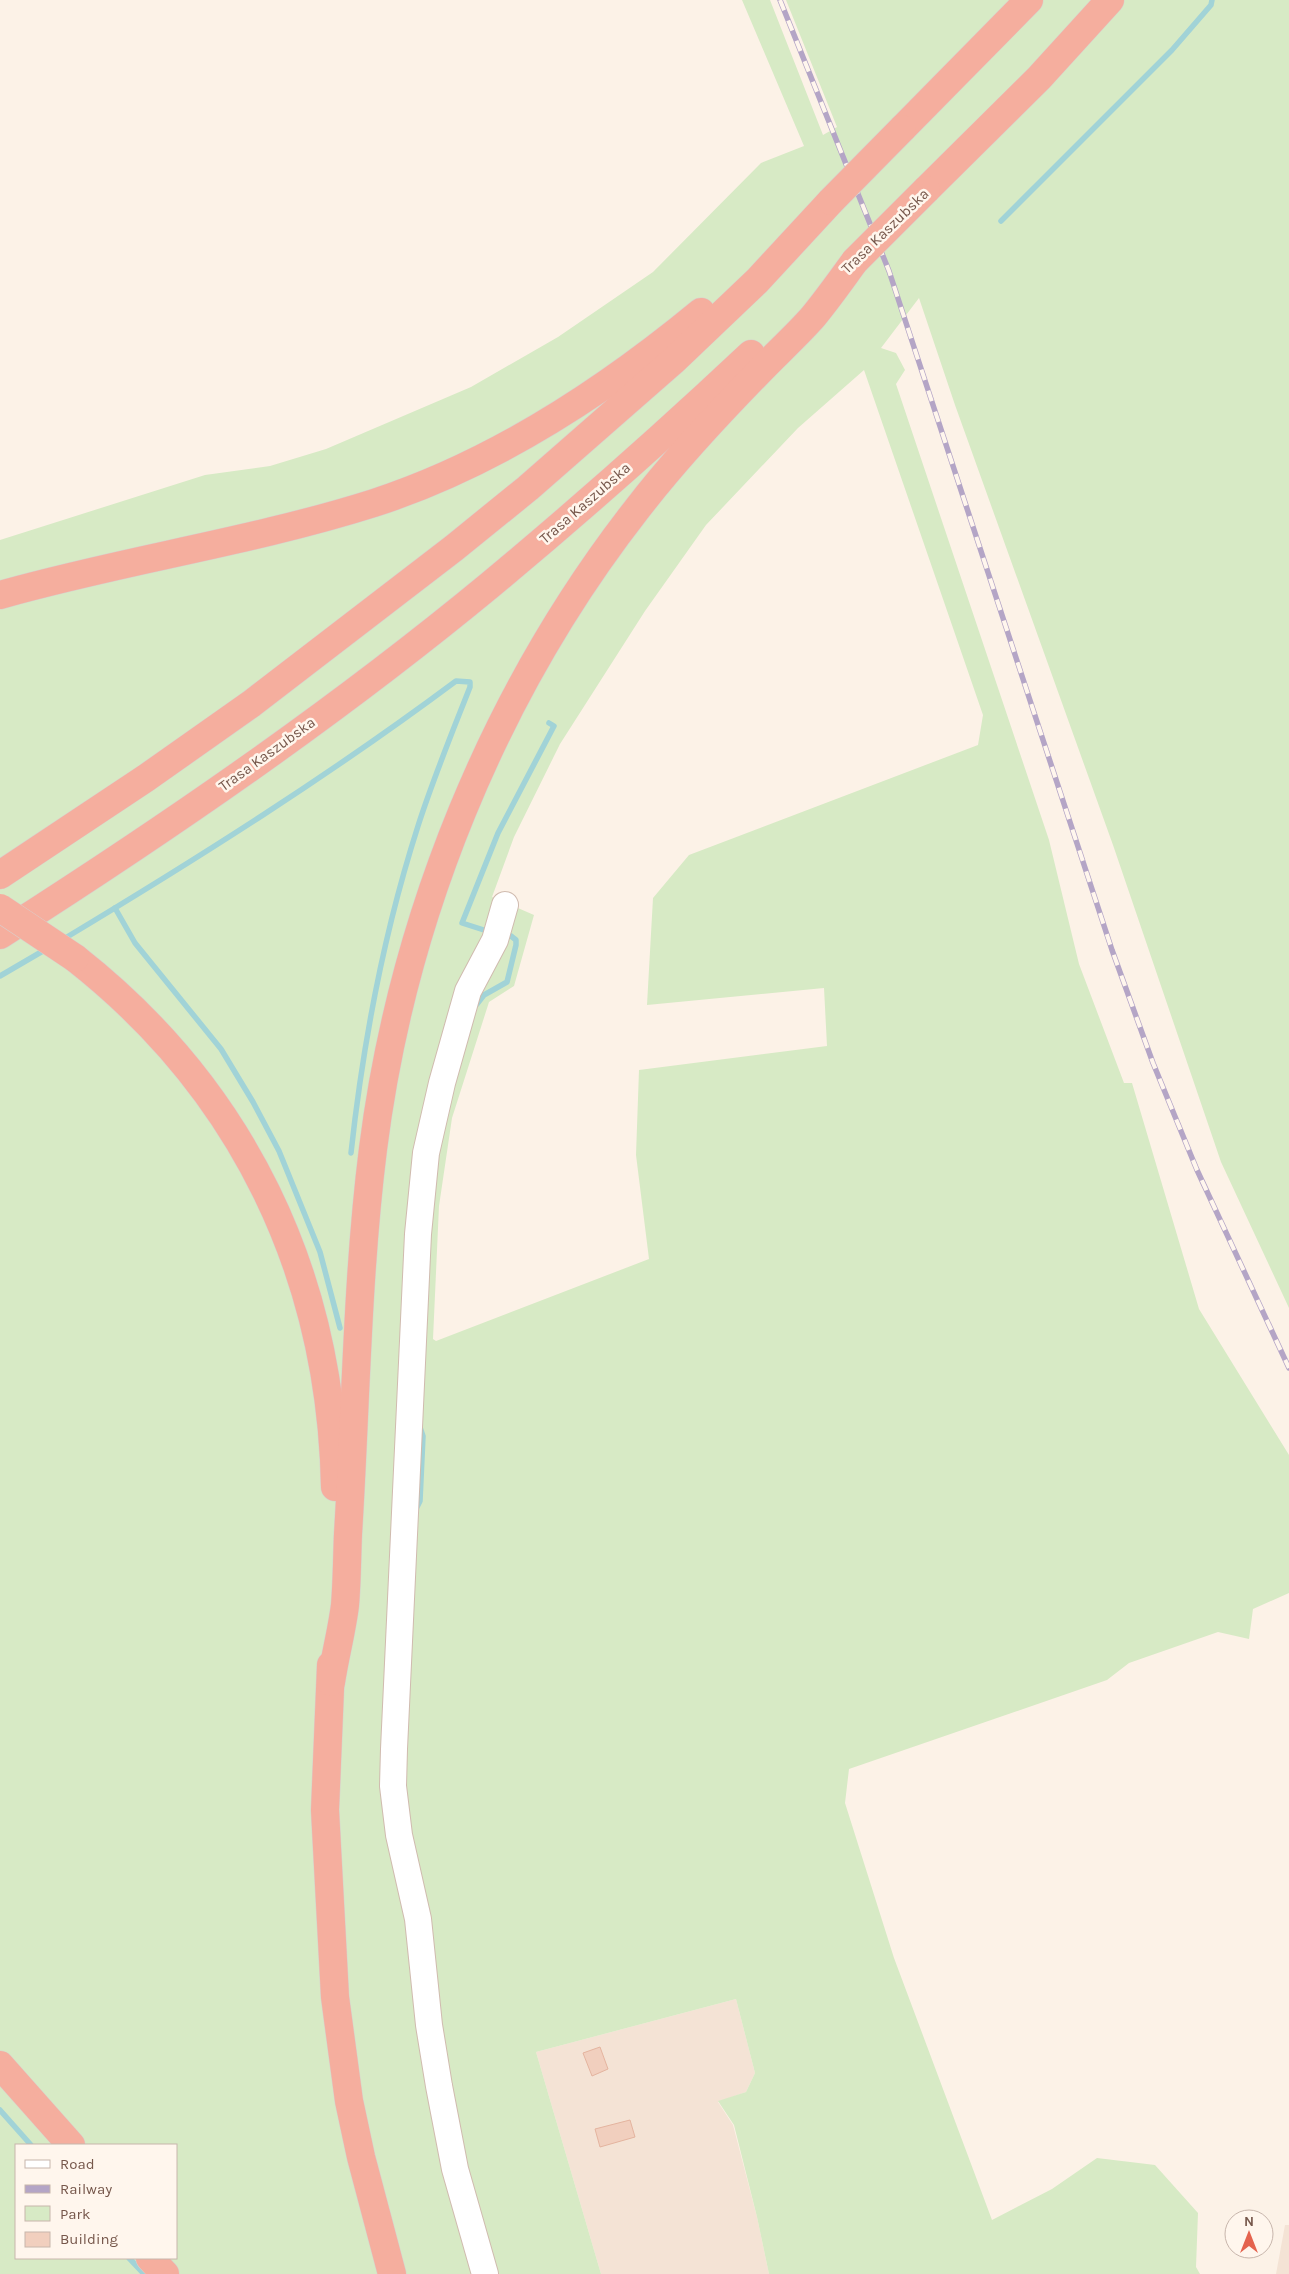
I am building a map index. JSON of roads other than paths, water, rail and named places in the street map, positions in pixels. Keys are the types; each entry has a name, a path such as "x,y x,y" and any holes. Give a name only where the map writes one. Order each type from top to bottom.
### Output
{"highway":[{"path":"0,875 146,778 243,710 454,548 528,488 673,361 757,281 831,201 1029,0"},
{"name":"Trasa Kaszubska","path":"0,935 182,815 285,742 490,585 693,409 802,306 855,261 1039,78 1110,0"},
{"path":"0,595 78,574 282,528 374,503 484,457 598,390 677,332 831,201"},
{"path":"331,1682 344,1607 362,1277 375,1139 399,1008 423,922 443,862 483,763 550,638 587,578 633,514 684,451 813,317 855,261"},
{"path":"0,908 75,958 102,979 147,1022 196,1078 218,1108 254,1167 276,1210 303,1280 319,1339 334,1452 331,1682 325,1810 335,1997 342,2054 357,2139 376,2220 392,2274"},
{"path":"0,2065 70,2144"},
{"path":"0,2087 51,2144"},
{"path":"151,2259 165,2274"},
{"path":"167,2259 180,2274"}],"lane":[{"path":"485,2274 455,2169 438,2086 429,2026 418,1919 399,1836 394,1786 394,1749 418,1234 426,1153 442,1083 468,991 495,940 505,905"}],"waterway":[{"path":"1001,221 1172,50 1211,5 1212,0"},
{"path":"62,940 163,879 312,783 456,681 470,682 470,687 424,808 395,906 376,988 362,1070 351,1153"},
{"path":"487,931 462,923 498,833 554,726 549,723"},
{"path":"115,908 135,943 221,1049 253,1102 279,1151 320,1252 340,1328"},
{"path":"477,1004 484,995 507,982 516,945 516,940 511,936"},
{"path":"0,976 48,948"},
{"path":"416,1509 420,1501 423,1436 420,1427"},
{"path":"0,2110 30,2144"},
{"path":"130,2259 144,2274"}],"railway":[{"path":"780,0 889,271 1112,950 1153,1063 1197,1170 1289,1368"}]}
